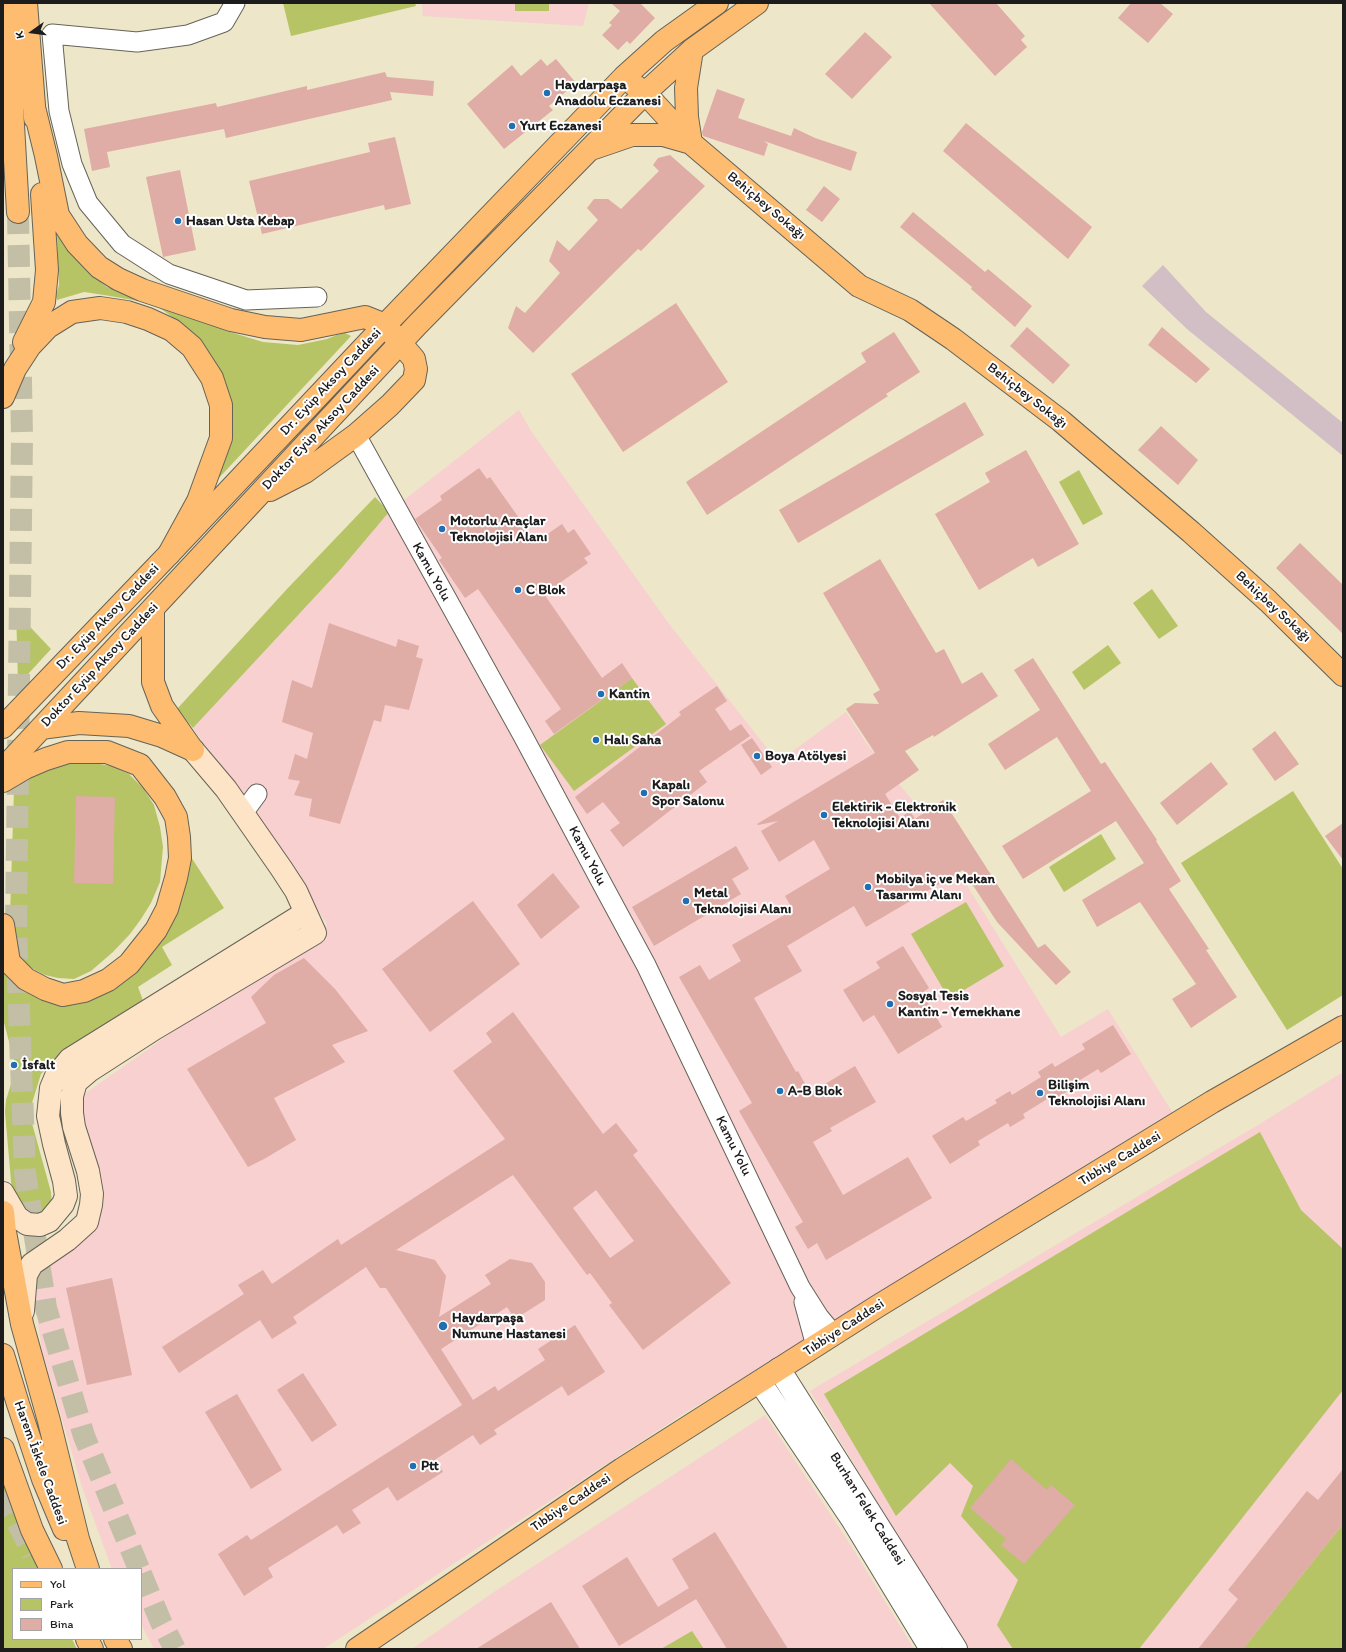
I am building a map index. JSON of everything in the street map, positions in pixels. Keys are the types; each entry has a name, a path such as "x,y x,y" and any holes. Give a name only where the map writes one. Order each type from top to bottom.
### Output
{"main road":[{"path":"6,3 18,212"},
{"path":"3,393 7,370 31,331 44,302 47,270 44,209 33,103 26,3"},
{"name":"Dr. Eyüp Aksoy Caddesi","path":"664,41 697,3"},
{"name":"Dr. Eyüp Aksoy Caddesi","path":"3,727 385,325 624,77 664,41 717,3"},
{"path":"645,93 692,50 757,3"},
{"path":"590,149 632,135 663,135 692,143 687,117 686,96 692,50"},
{"name":"Behiçbey Sokağı","path":"624,77 645,93 692,143 859,286 910,310 953,339 1061,421 1191,532 1268,601 1343,675"},
{"name":"Doktor Eyüp Aksoy Caddesi","path":"3,769 400,343 645,93"},
{"path":"33,103 58,215 77,244 99,267 118,280 142,290 231,320 265,327 302,330 365,317 385,325 414,359 416,369 414,380 390,405 356,435 305,472 258,496"},
{"path":"3,397 15,370 30,346 48,327 72,312 100,308 127,312 148,319 172,330 192,347 212,378 221,405 221,438 198,501 169,554"},
{"path":"22,1324 26,1275 32,1264 67,1240 87,1222 91,1205 92,1194 88,1172 74,1126 72,1113 72,1096 76,1082 89,1070 154,1029 315,933 296,891 226,789 192,750 162,706 153,682 154,608"},
{"path":"41,728 79,723 129,726 162,736 192,750"},
{"path":"3,781 25,768 68,752 107,752 140,765 165,797 176,817 180,858 170,898 156,930 128,964 108,980 84,991 64,994 45,989 26,979 9,962 3,925"},
{"path":"3,1193 17,1217 27,1224 40,1225 49,1221 58,1212 66,1196 62,1167 54,1144 48,1116 51,1088 56,1076 63,1066 77,1055 306,913"},
{"name":"Tıbbiye Caddesi","path":"357,1649 622,1468 825,1340 1173,1126 1343,1027"},
{"path":"3,1212 5,1232 22,1324 49,1421 78,1539 88,1568"},
{"name":"Harem İskele Caddesi","path":"3,1355 43,1479 82,1568"},
{"path":"3,1449 32,1530 51,1568"},
{"path":"88,1640 92,1649"},
{"path":"116,1640 121,1649"}],"street":[{"path":"235,3 224,22 188,36 137,42 52,34 58,111 72,164 88,203 122,244 169,274 246,300 317,297"},
{"name":"Kamu Yolu","path":"356,435 523,736 646,965 800,1287 808,1323 825,1340"},
{"path":"243,813 257,794"},
{"name":"Burhan Felek Caddesi","path":"779,1370 956,1649"},
{"name":"Burhan Felek Caddesi","path":"760,1382 852,1519 931,1649"}],"shaded area":[{"path":"422,3 589,3 583,26 423,16"},
{"path":"1163,265 1206,312 1343,423 1343,456 1187,329 1142,286"},
{"path":"519,410 531,431 669,624 778,762 846,712 867,744 920,810 1061,1037 1108,1009 1174,1115 810,1339 683,1414 323,1649 154,1649 142,1626 142,1568 112,1568 82,1487 42,1350 34,1296 34,1275 88,1237 95,1215 80,1097 327,924 193,728 340,570 389,512"},
{"path":"1343,1072 1343,1649 966,1649 810,1391 1258,1125"},
{"path":"765,1415 850,1544 914,1649 412,1649 491,1594"}],"green space":[{"path":"283,3 415,3 416,6 291,36"},
{"path":"515,3 549,3 549,11 515,11"},
{"path":"57,235 79,262 107,287 120,290 230,332 263,342 298,345 327,339 345,333 351,336 218,479 224,443 180,323 160,308 139,301 84,292 57,300 56,296 59,285"},
{"path":"1079,470 1103,514 1083,525 1059,482"},
{"path":"375,497 389,512 340,570 193,728 177,709 287,589"},
{"path":"1152,589 1178,626 1159,639 1133,603"},
{"path":"16,612 51,649 18,685 17,643"},
{"path":"1108,645 1121,663 1084,690 1072,672"},
{"name":"Halı Saha","path":"632,678 666,724 574,791 540,745"},
{"path":"90,762 111,766 129,774 143,788 154,805 160,827 163,847 160,882 151,903 141,919 130,934 113,952 91,971 74,979 58,978 45,975 24,962 16,952 11,933 10,916 14,790 25,779 57,764"},
{"path":"1293,791 1343,869 1343,995 1287,1030 1181,863"},
{"path":"1101,834 1116,859 1064,892 1049,867"},
{"path":"191,857 224,908 162,947 172,965 138,987 144,1003 67,1051 41,1074 32,1103 30,1116 51,1192 52,1205 36,1220 13,1204 5,1112 6,1100 16,1068 3,1019 3,970 13,982 31,993 89,1000 109,992 128,974 176,902"},
{"path":"966,902 1004,966 949,999 911,934"},
{"path":"1260,1132 1301,1210 1343,1249 1343,1390 1139,1649 1013,1649 997,1625 1018,1580 961,1516 973,1486 950,1463 896,1516 824,1394"},
{"path":"3,1483 15,1516 40,1568 12,1568 12,1640 72,1640 77,1649 3,1649"},
{"path":"1343,1524 1343,1649 1243,1649"},
{"path":"692,1631 704,1649 661,1649"}],"building":[{"path":"611,3 640,3 655,18 630,44 627,41 618,50 602,35 612,25 609,23 620,11"},
{"path":"929,3 996,3 1025,36 1021,40 1027,47 995,76"},
{"path":"1131,3 1160,3 1173,14 1148,43 1118,18"},
{"path":"865,32 892,57 852,99 825,74"},
{"path":"541,59 547,66 556,59 576,83 549,106 553,110 504,149 467,104 512,65 521,76"},
{"path":"385,72 387,77 434,81 433,96 390,92 392,100 226,138 224,129 107,152 110,167 92,171 84,129 216,103 217,107 307,86 307,90"},
{"path":"717,89 745,99 738,118 791,136 794,128 815,138 857,152 851,171 764,141 768,144 764,156 703,136 702,132"},
{"path":"966,123 1092,227 1068,259 943,151"},
{"path":"395,137 411,204 385,210 384,205 262,234 249,181 370,152 368,143"},
{"path":"670,155 705,186 641,251 638,249 533,353 508,328 516,306 525,313 560,273 549,261 557,240 569,251 598,220 587,208 594,199 608,199 621,209 659,171 653,165 658,158"},
{"path":"180,170 196,250 163,257 146,177"},
{"path":"824,186 840,199 822,222 806,210"},
{"path":"913,212 985,272 988,269 1032,306 1015,327 971,289 972,287 900,227"},
{"path":"676,303 728,382 623,452 571,374"},
{"path":"1027,327 1070,365 1053,384 1010,346"},
{"path":"1162,327 1210,369 1196,383 1148,345"},
{"path":"894,332 920,372 886,394 888,396 707,515 686,482 866,362 861,353"},
{"path":"965,402 984,435 798,543 779,510"},
{"path":"1161,426 1198,460 1178,485 1138,450"},
{"path":"1026,450 1079,544 1038,567 1033,558 979,590 935,514 990,482 985,473"},
{"name":"C Blok","path":"479,468 487,479 490,477 536,542 562,524 568,533 574,529 591,554 584,558 588,563 544,594 602,678 622,663 632,678 554,734 545,721 561,709 478,589 465,598 439,560 442,558 415,519 442,500 440,496"},
{"path":"1300,543 1343,585 1343,634 1276,568"},
{"path":"880,559 936,653 944,649 962,684 982,672 998,696 934,737 933,735 905,751 919,770 885,794 900,818 910,811 915,819 943,800 1038,948 1045,944 1071,972 1056,985 997,922 963,870 866,927 854,906 787,946 802,971 754,998 796,1072 798,1071 810,1093 855,1066 876,1102 830,1128 832,1131 813,1142 843,1195 908,1157 932,1198 826,1260 817,1243 808,1249 795,1227 803,1222 739,1111 752,1103 679,977 700,965 709,980 741,961 732,945 793,910 785,896 830,869 814,840 779,862 761,831 778,821 757,824 875,753 846,709 855,703 879,704 873,694 880,690 823,593"},
{"path":"329,623 396,647 398,639 419,646 416,657 423,659 409,710 385,705 381,722 374,720 340,824 309,816 312,799 294,795 300,781 288,779 295,754 307,759 313,733 282,722 292,680 312,688"},
{"path":"1033,658 1101,764 1105,762 1157,840 1156,841 1181,881 1169,889 1209,949 1206,950 1237,997 1191,1028 1172,999 1196,984 1140,902 1097,927 1082,900 1144,863 1116,821 1023,879 1002,846 1091,791 1057,737 1005,770 988,744 1040,710 1014,670"},
{"name":"Kapalı Spor Salonu","path":"717,686 727,701 715,709 730,731 741,724 750,736 699,771 707,782 623,847 610,830 620,823 603,802 587,814 575,797 681,715 679,712"},
{"path":"1275,731 1299,764 1275,781 1252,749"},
{"name":"Boya Atölyesi","path":"752,738 772,767 761,775 741,745"},
{"path":"1211,762 1228,784 1177,825 1160,803"},
{"path":"76,796 115,797 113,884 74,883"},
{"path":"1343,823 1343,860 1325,836"},
{"name":"Metal Teknolojisi Alanı","path":"736,846 749,869 732,879 741,894 654,946 632,907"},
{"path":"553,873 580,907 541,939 517,905"},
{"path":"473,901 520,964 430,1032 382,969"},
{"name":"Sosyal Tesis Kantin - Yemekhane","path":"903,946 929,988 922,993 942,1027 898,1054 874,1015 863,1022 843,990 880,968 876,962"},
{"path":"304,958 335,989 368,1031 332,1045 345,1062 274,1098 296,1140 248,1167 187,1069 266,1023 251,997 274,975"},
{"path":"513,1012 603,1134 616,1123 638,1151 633,1155 731,1283 643,1350 609,1305 612,1303 590,1273 587,1275 513,1175 396,1250 435,1260 446,1276 439,1317 491,1284 485,1275 510,1259 532,1263 545,1282 545,1300 515,1319 507,1307 441,1349 473,1400 495,1386 498,1391 545,1360 538,1349 575,1325 605,1372 568,1396 562,1386 494,1430 497,1434 480,1445 473,1435 436,1459 443,1472 397,1501 388,1487 352,1510 361,1523 343,1534 337,1525 268,1568 273,1577 244,1596 218,1554 247,1535 251,1540 462,1405 386,1288 380,1288 366,1267 293,1317 297,1323 272,1339 260,1320 179,1373 162,1347 244,1294 238,1285 263,1270 272,1284 338,1239 341,1245 505,1139 453,1071 492,1042 486,1033","holes":["596,1190 634,1241 610,1258 573,1208"]},
{"name":"Bilişim Teknolojisi Alanı","path":"1113,1025 1131,1054 1101,1073 1098,1069 1067,1088 1068,1091 1054,1099 1052,1096 1023,1114 1025,1118 1010,1127 1008,1123 978,1141 980,1145 950,1164 932,1136 963,1117 966,1121 997,1103 995,1100 1010,1091 1012,1095 1041,1077 1038,1072 1052,1063 1055,1067 1085,1049 1082,1044"},
{"path":"112,1278 132,1375 87,1385 66,1288"},
{"path":"303,1373 337,1425 312,1442 277,1390"},
{"path":"237,1394 282,1470 251,1489 205,1412"},
{"path":"1011,1459 1047,1490 1051,1485 1075,1505 1024,1564 1001,1545 1006,1539 970,1508"},
{"path":"1343,1469 1343,1524 1243,1649 1198,1649 1238,1599 1228,1590 1307,1491 1318,1500"},
{"path":"715,1532 788,1649 727,1649 696,1599 619,1646 582,1586 627,1557 658,1607 689,1588 672,1559"},
{"path":"551,1602 580,1649 476,1649"}],"tunnel":[{"path":"18,212 22,437 16,927 25,1173 46,1308 84,1436 139,1568"},
{"path":"3,1493 33,1554"},
{"path":"142,1576 161,1622 175,1649"}],"place":[{"name":"Haydarpaşa Anadolu Eczanesi","path":"547,93"},
{"name":"Yurt Eczanesi","path":"512,126"},
{"name":"Hasan Usta Kebap","path":"178,221"},
{"name":"Motorlu Araçlar Teknolojisi Alanı","path":"442,529"},
{"name":"C Blok","path":"518,590"},
{"name":"Kantin","path":"601,694"},
{"name":"Halı Saha","path":"596,740"},
{"name":"Boya Atölyesi","path":"757,756"},
{"name":"Kapalı Spor Salonu","path":"644,793"},
{"name":"Elektirik - Elektronik Teknolojisi Alanı","path":"824,815"},
{"name":"Mobilya iç ve Mekan Tasarımı Alanı","path":"868,887"},
{"name":"Metal Teknolojisi Alanı","path":"686,901"},
{"name":"Sosyal Tesis Kantin - Yemekhane","path":"890,1004"},
{"name":"İsfalt","path":"14,1065"},
{"name":"A-B Blok","path":"780,1091"},
{"name":"Bilişim Teknolojisi Alanı","path":"1040,1093"},
{"name":"Haydarpaşa Numune Hastanesi","path":"443,1326"},
{"name":"Ptt","path":"413,1466"}]}
